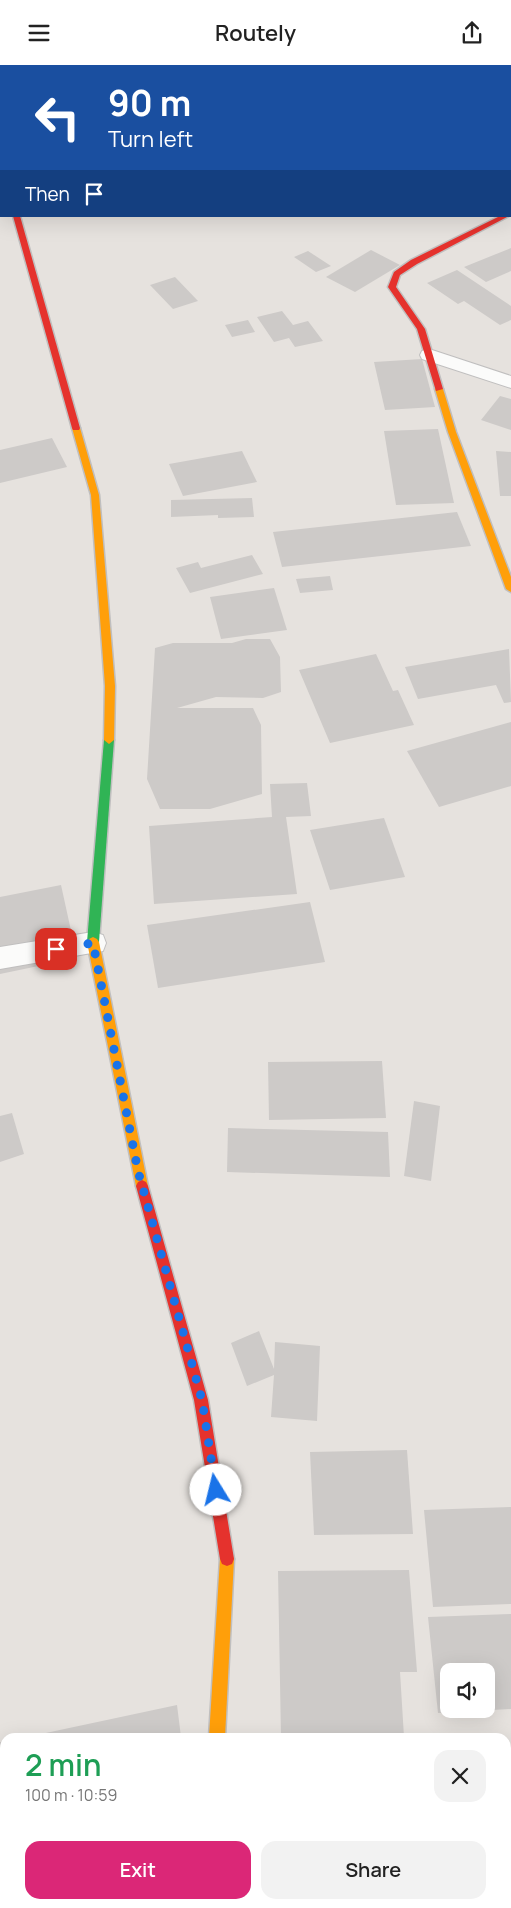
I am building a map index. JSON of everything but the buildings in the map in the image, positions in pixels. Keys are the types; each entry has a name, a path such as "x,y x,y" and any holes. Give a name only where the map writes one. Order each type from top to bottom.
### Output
{"main road":[{"path":"16,217 96,495 110,686 109,745 93,943 138,1171 202,1400 228,1562 217,1733"},
{"path":"504,217 414,262 397,274 392,287 421,329 452,432 511,589"}],"street":[{"path":"429,355 511,382"},
{"path":"0,958 93,943"}],"traffic: fast":[{"path":"93,942 109,740"}],"traffic: slow":[{"path":"439,389 452,432 511,589"},
{"path":"76,428 95,495 110,686 109,740"},
{"path":"93,942 142,1186"},
{"path":"217,1733 227,1559"}],"traffic: jam":[{"path":"16,217 76,428"},
{"path":"439,389 421,329 392,287 397,274 414,262 504,217"},
{"path":"142,1186 201,1400 227,1559"}],"route":[{"path":"56,949 93,943 138,1171 202,1400 216,1490"}]}
